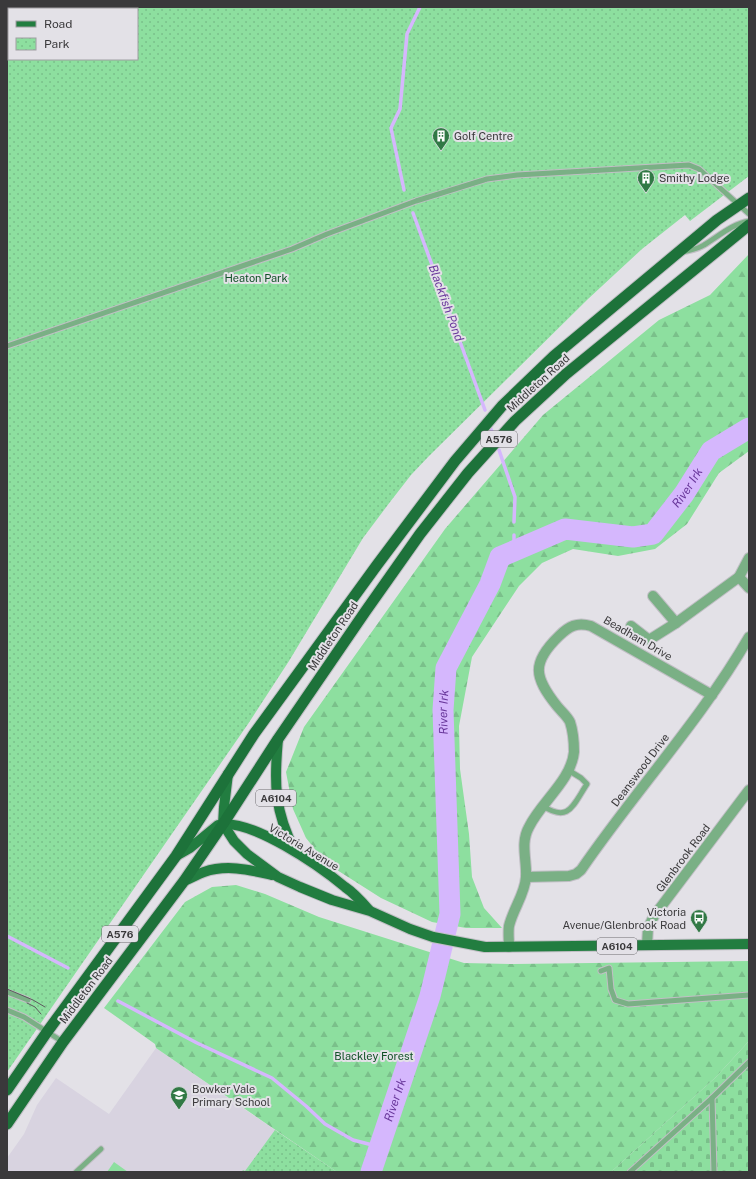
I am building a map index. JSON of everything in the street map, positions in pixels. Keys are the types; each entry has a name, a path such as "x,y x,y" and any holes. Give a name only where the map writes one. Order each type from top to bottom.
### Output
{"highway":[{"name":"Middleton Road","path":"7,1090 176,856 254,734 418,509 455,461 502,406 554,356 717,220 749,198"},
{"name":"Middleton Road","path":"7,1124 63,1042 184,880 365,612 420,534 468,472 515,421 566,374 749,225"}],"main road":[{"name":"A6104","path":"278,739 276,776 277,801 284,827 296,853"},
{"path":"176,856 190,848 213,828 223,824 228,774"},
{"name":"Victoria Avenue","path":"223,824 237,826 265,835 296,853 347,887 370,911"},
{"name":"Victoria Avenue","path":"223,824 234,841 246,854 278,877 332,900 370,911 410,929 433,937 485,947 509,947"},
{"path":"184,880 204,872 223,868 249,870 278,877"},
{"name":"A6104","path":"509,947 749,944"}],"street":[{"path":"631,626 649,640 676,623 739,577 749,558"},
{"path":"739,577 749,588"},
{"path":"653,596 676,623"},
{"name":"Beadham Drive","path":"509,947 509,926 525,886 525,836 529,826 568,770 574,752 569,721 541,683 539,676 538,668 548,647 560,634 573,626 578,624 591,626 712,695"},
{"name":"Deanswood Drive","path":"526,877 569,876 576,874 581,870 605,835 712,695 749,637"},
{"name":"Glenbrook Road","path":"647,945 648,928 654,916 749,790"}],"lane":[{"path":"7,346 292,249 327,234 416,201 487,179 517,175 689,165 699,169 749,214"},
{"path":"674,255 703,246 725,231 742,222 749,221"},
{"path":"543,806 553,812 562,814 570,810 586,784 581,778 568,770"},
{"path":"601,971 609,968 611,988 615,1000 628,1004 749,995"},
{"path":"7,992 28,1000"},
{"path":"7,1010 24,1017 63,1042"},
{"path":"630,1172 712,1098 749,1062"},
{"path":"712,1098 714,1172"},
{"path":"76,1172 102,1149"}],"shaded area":[{"name":"Bowker Vale Primary School","path":"156,1048 337,1172 7,1172 7,1158 24,1134 37,1105 56,1078 109,1114"}],"green space":[{"name":"Heaton Park","path":"7,7 749,7 749,176 690,221 685,215 642,249 588,299 411,475 363,538 289,661 248,724 7,1072"},
{"path":"749,254 749,451 719,473 687,524 655,549 618,556 573,549 542,563 519,586 472,657 459,726 460,769 469,834 472,877 484,908 502,928 466,928 432,922 381,898 326,863 306,838 293,809 286,772 304,727 445,529 543,415 659,320 710,295"},
{"name":"Blackley Forest","path":"236,885 265,894 319,917 464,963 514,964 749,961 749,1041 716,1077 611,1172 337,1172 156,1048 155,1044 104,1008 185,902 212,887"},
{"path":"749,1041 749,1172 611,1172 716,1077"},
{"path":"275,1130 337,1172 242,1172 243,1170 245,1171"},
{"path":"114,1162 128,1172 107,1172"}],"waterway":[{"name":"Blackfish Pond","path":"404,190 391,128 400,109 407,34 420,7"},
{"name":"Blackfish Pond","path":"413,213 485,410"},
{"name":"River Irk","path":"371,1172 430,996 450,914 443,710 446,668 490,584 500,557 565,529 633,537 653,534 684,494 711,451 749,428"},
{"path":"491,429 493,435"},
{"name":"Blackfish Pond","path":"499,450 515,497 514,522"},
{"path":"514,535 514,551"},
{"path":"7,936 68,968"},
{"path":"118,1001 197,1043 272,1078 325,1124 353,1140 380,1147"}],"tram line":[{"path":"7,989 45,1007"},
{"path":"27,1003 35,1007 41,1014"}],"place":[{"name":"Golf Centre","path":"441,151"},
{"name":"Smithy Lodge","path":"646,193"},
{"name":"Victoria Avenue/Glenbrook Road","path":"699,933"},
{"name":"Bowker Vale Primary School","path":"179,1110"}]}
